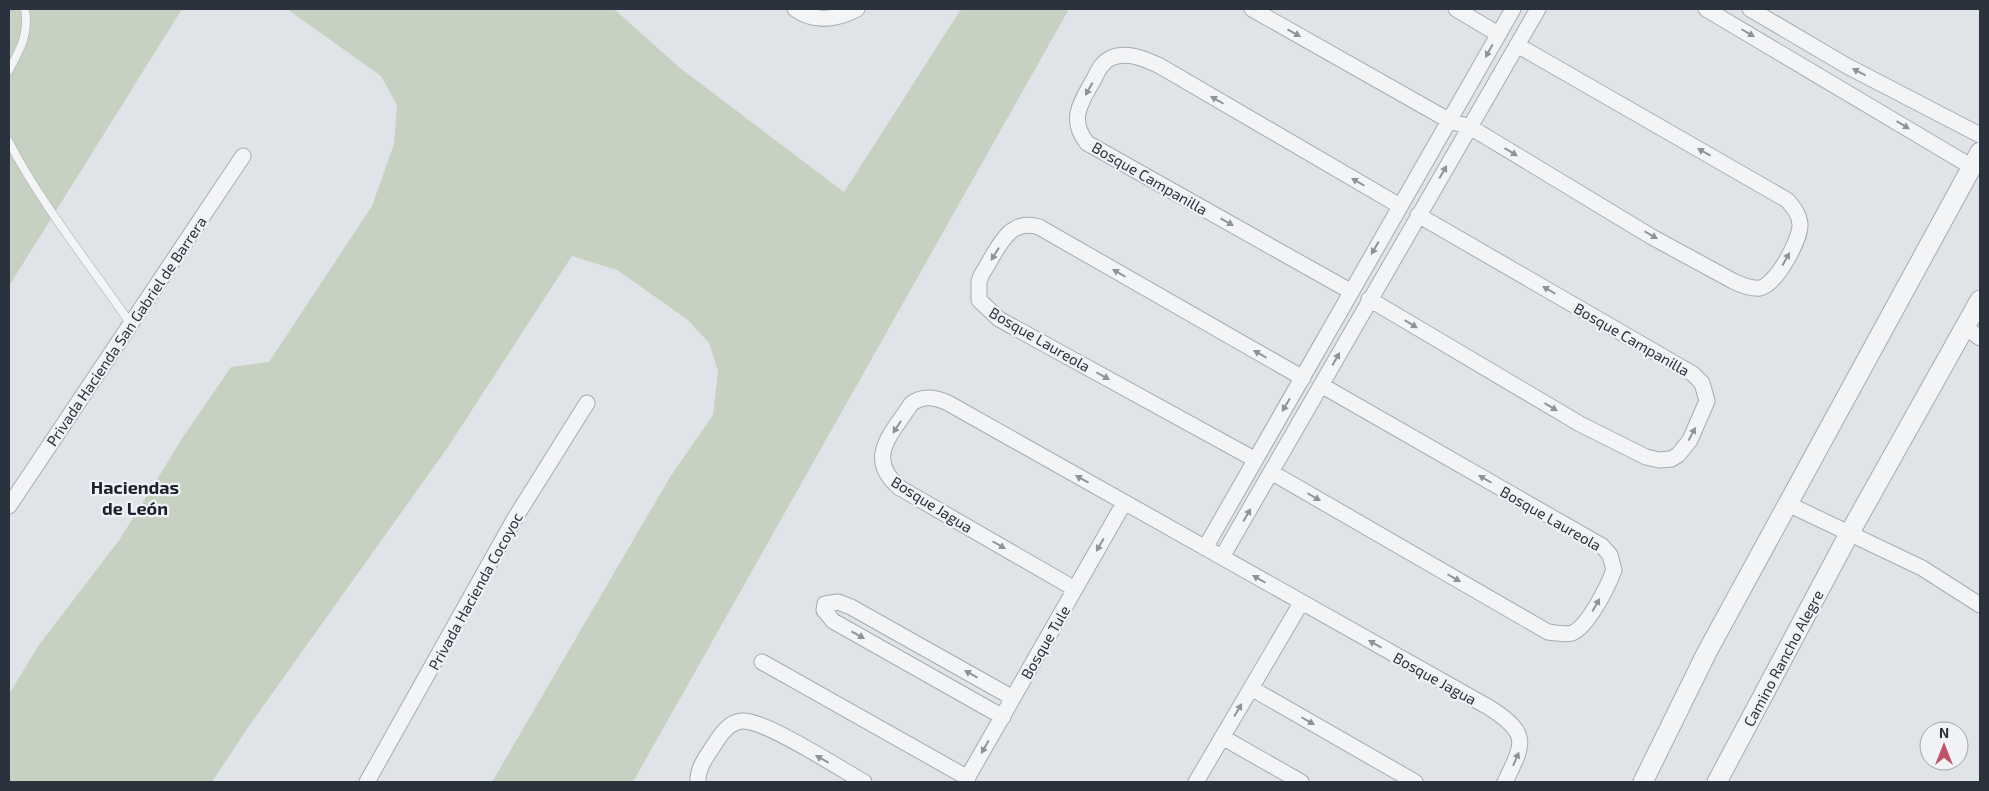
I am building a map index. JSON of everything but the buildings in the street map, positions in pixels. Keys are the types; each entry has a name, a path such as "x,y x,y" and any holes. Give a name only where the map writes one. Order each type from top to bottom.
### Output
{"street":[{"path":"795,9 802,14 825,20 842,17 857,9"},
{"path":"1252,9 1450,120 1470,127 1652,237 1733,281 1746,287 1759,288 1768,284 1777,275 1797,240 1800,225 1797,212 1787,200 1516,45"},
{"path":"1456,9 1498,34"},
{"path":"1205,548 1512,9"},
{"path":"1222,557 1418,214 1538,9"},
{"path":"1643,782 1707,652 1976,160 1886,115 1706,9"},
{"path":"1750,9 1847,66 1980,135"},
{"name":"Bosque Campanilla","path":"1350,291 1088,143 1080,134 1077,118 1078,107 1102,64 1110,58 1130,56 1141,57 1160,66 1400,206"},
{"path":"1886,115 1899,93"},
{"name":"Privada Hacienda San Gabriel de Barrera","path":"9,506 243,156"},
{"name":"Bosque Campanilla","path":"1369,299 1580,424 1631,451 1658,460 1671,458 1678,454 1690,440 1707,401 1702,383 1693,374 1418,214"},
{"name":"Bosque Laureola","path":"1254,459 999,319 979,300 979,282 982,274 1013,228 1022,224 1039,227 1302,378"},
{"name":"Camino Rancho Alegre","path":"1717,782 1849,534 1980,300"},
{"path":"1965,327 1980,338"},
{"name":"Bosque Laureola","path":"1271,472 1548,632 1572,633 1581,627 1591,614 1614,570 1610,555 1602,546 1322,385"},
{"name":"Bosque Jagua","path":"1075,589 900,488 884,473 882,464 886,444 911,404 916,400 932,397 948,403 1509,720 1518,734 1520,750 1505,782"},
{"name":"Privada Hacienda Cocoyoc","path":"367,782 515,518 587,403"},
{"name":"Bosque Tule","path":"967,780 1124,503"},
{"path":"1788,504 1922,568 1980,605"},
{"path":"1002,717 833,621 824,610 825,604 838,602 851,608 1014,698"},
{"path":"1196,782 1301,603"},
{"path":"762,662 967,780"},
{"path":"1251,688 1414,782"},
{"path":"698,782 702,765 720,735 730,725 744,721 764,726 864,782"},
{"path":"1222,737 1300,782"}],"lane":[{"path":"9,70 18,53 28,26 25,9"},
{"path":"9,142 23,169 62,229 96,273 130,323"}],"green space":[{"path":"9,9 182,9 9,286"},
{"path":"287,9 614,9 680,68 844,192 961,9 1069,9 633,782 492,782 670,477 713,415 718,371 709,343 688,320 617,270 572,256 448,447 249,726 212,782 9,782 9,694 39,645 120,539 183,437 231,367 269,362 372,206 394,144 397,105 381,76"}],"district":[{"name":"Haciendas de León","path":"135,497"}]}
